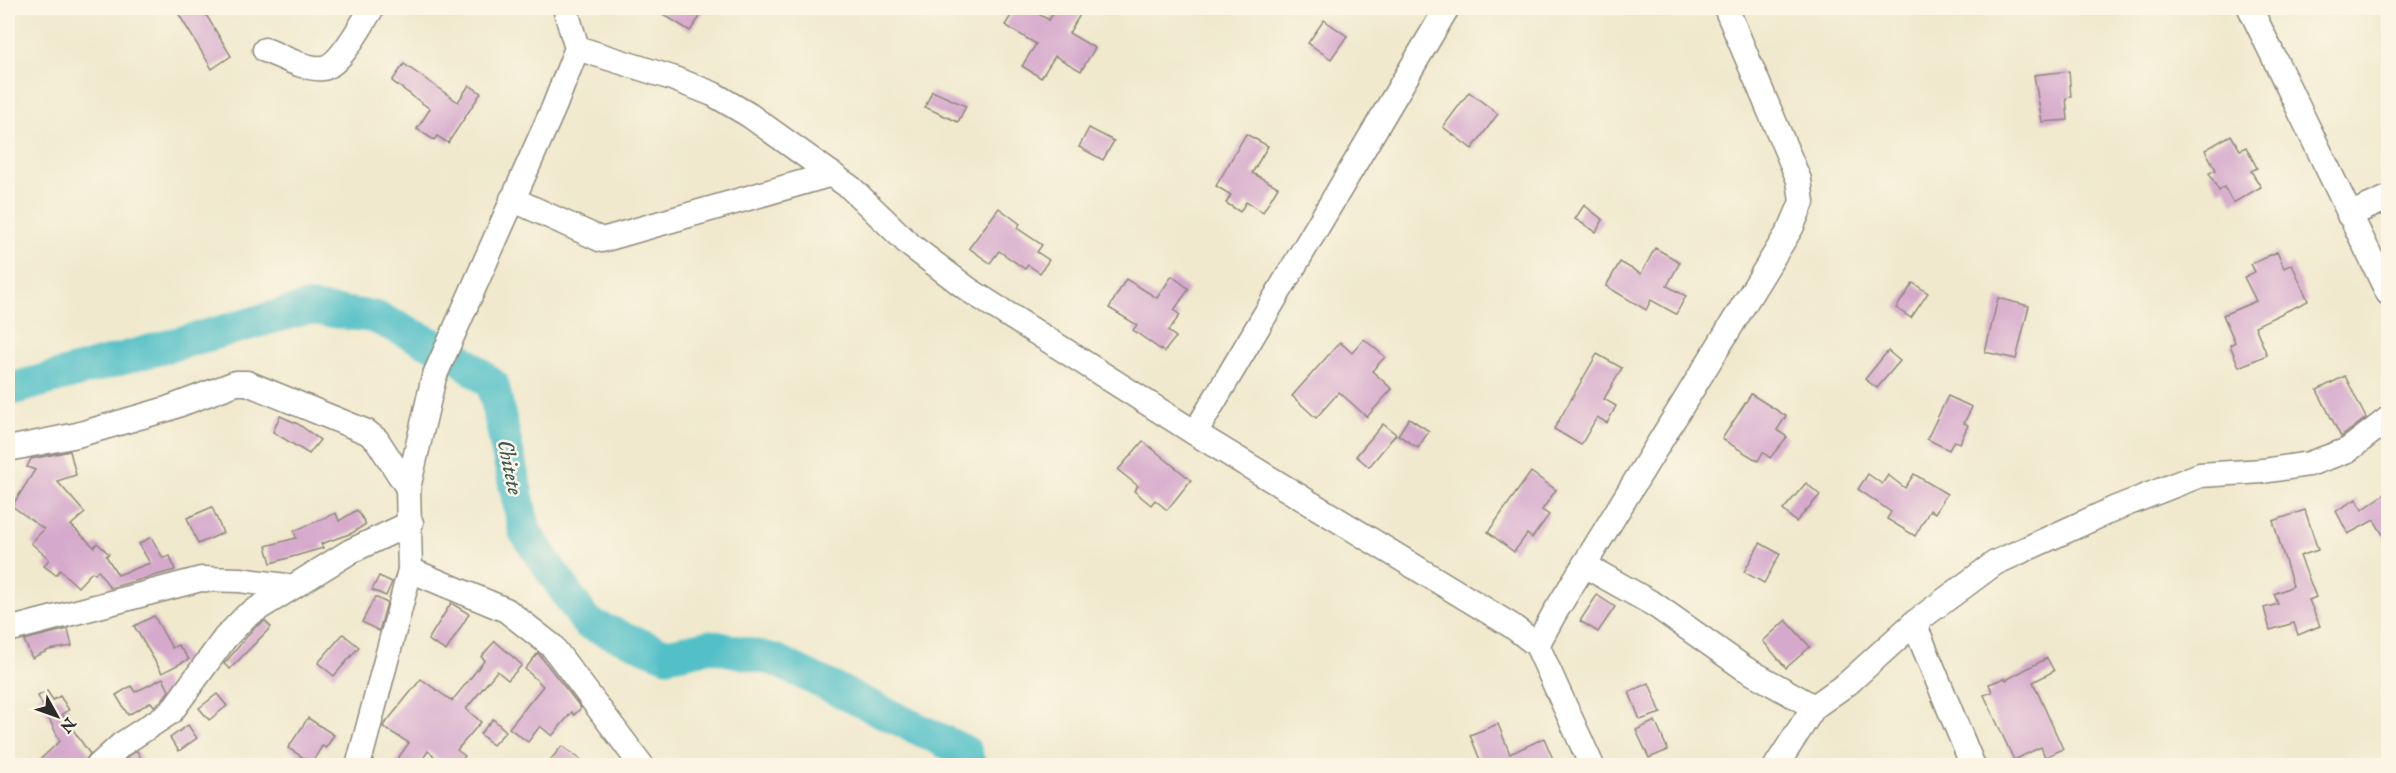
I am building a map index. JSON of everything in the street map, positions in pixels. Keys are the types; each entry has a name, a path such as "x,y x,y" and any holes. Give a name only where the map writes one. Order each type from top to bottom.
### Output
{"street":[{"path":"265,50 308,66 323,68 333,64 345,50 372,8"},
{"path":"358,765 410,570 411,523 408,488 434,378 554,107 577,48 565,8"},
{"path":"1195,433 1448,8"},
{"path":"1537,645 1791,228 1802,202 1799,180 1726,8"},
{"path":"2250,8 2388,293"},
{"path":"577,48 713,94 749,115 832,174 910,245 969,290 1195,433 1512,626 1537,645 1592,765"},
{"path":"512,199 602,240 832,174"},
{"path":"2349,215 2388,198"},
{"path":"8,449 77,435 167,409 236,383 247,383 367,432 377,440 408,488"},
{"path":"1776,765 1814,707 1848,683 1914,623 1995,563 2116,508 2200,475 2263,471 2309,464 2348,450 2388,419"},
{"path":"98,765 122,744 171,712 225,638 246,616 351,551 411,523"},
{"path":"1584,565 1655,605 1744,668 1814,707"},
{"path":"410,570 506,610 552,646 642,765"},
{"path":"8,630 201,579 240,580 293,587"},
{"path":"1914,623 1973,765"}],"building":[{"path":"186,8 202,8 231,56 212,69 178,13"},
{"path":"653,8 706,8 690,31"},
{"path":"1016,8 1028,8 1049,20 1057,8 1084,8 1069,33 1095,48 1081,71 1055,56 1041,78 1022,66 1036,44 1005,25"},
{"path":"1324,20 1347,36 1331,59 1308,43"},
{"path":"404,64 458,102 469,85 481,93 448,143 437,136 434,140 417,129 430,109 392,81"},
{"path":"2069,71 2071,97 2066,98 2068,120 2042,122 2034,75"},
{"path":"932,91 966,106 958,122 925,107"},
{"path":"1469,92 1498,114 1472,149 1443,127"},
{"path":"1089,128 1114,141 1103,160 1079,147"},
{"path":"1246,134 1268,146 1252,173 1278,187 1263,212 1246,202 1240,212 1226,203 1231,195 1216,186"},
{"path":"2231,135 2240,150 2246,147 2257,168 2251,171 2261,187 2233,203 2224,187 2219,191 2209,173 2216,170 2205,150"},
{"path":"1584,205 1603,220 1596,232 1575,219"},
{"path":"999,208 1020,224 1017,228 1042,245 1037,252 1049,260 1040,273 1028,265 1025,269 999,251 990,263 969,248"},
{"path":"1655,248 1680,262 1667,286 1686,296 1676,314 1651,300 1646,310 1606,286 1620,262 1641,274"},
{"path":"2277,252 2284,268 2292,264 2308,301 2255,326 2267,355 2239,367 2230,345 2235,342 2223,315 2256,301 2244,277 2255,272 2251,264"},
{"path":"1172,276 1189,289 1174,310 1180,315 1168,331 1176,337 1164,352 1133,330 1137,325 1109,308 1126,279 1157,298"},
{"path":"1913,283 1928,293 1911,318 1896,308"},
{"path":"1998,298 2029,306 2016,359 1985,352"},
{"path":"1364,339 1385,357 1372,371 1392,389 1367,417 1339,392 1316,418 1292,396 1340,342 1352,353"},
{"path":"1888,351 1900,361 1877,388 1865,379"},
{"path":"1597,354 1622,368 1604,399 1616,406 1607,423 1597,417 1581,445 1554,429"},
{"path":"2345,376 2366,418 2341,437 2317,390"},
{"path":"1751,394 1786,416 1777,430 1787,437 1770,458 1763,452 1758,461 1722,439"},
{"path":"1948,396 1972,407 1964,423 1968,425 1960,443 1954,441 1949,450 1927,439"},
{"path":"280,416 298,424 320,440 309,454 273,432"},
{"path":"1409,418 1429,431 1418,448 1398,435"},
{"path":"1383,424 1396,434 1369,467 1356,456"},
{"path":"1143,441 1191,480 1167,510 1155,500 1151,505 1134,491 1138,486 1118,470"},
{"path":"70,451 76,475 57,481 85,513 71,525 94,547 97,543 109,554 106,556 118,575 150,563 139,544 151,537 163,558 170,556 175,570 110,588 98,570 95,574 92,572 78,587 60,570 56,575 44,566 49,559 31,543 44,529 12,506 35,470 27,467 31,459"},
{"path":"1531,472 1556,490 1542,510 1549,515 1532,538 1527,534 1514,552 1488,532"},
{"path":"1868,474 1882,484 1888,475 1905,488 1914,474 1947,494 1935,513 1930,510 1915,536 1887,519 1891,512 1858,489"},
{"path":"1806,483 1820,495 1796,522 1783,510"},
{"path":"2388,492 2388,543 2374,520 2348,534 2336,511 2356,499 2362,510"},
{"path":"212,507 223,533 198,544 187,518"},
{"path":"357,510 366,524 352,533 321,544 323,548 271,563 266,546 296,538 294,531 336,513 339,521"},
{"path":"2305,510 2318,550 2300,556 2316,597 2309,600 2320,626 2298,635 2294,623 2270,630 2264,608 2278,604 2274,594 2293,586 2273,521"},
{"path":"1760,543 1780,554 1764,583 1744,572"},
{"path":"379,576 392,582 386,596 372,590"},
{"path":"1597,595 1615,607 1598,632 1580,621"},
{"path":"375,597 387,603 379,631 362,622"},
{"path":"451,603 469,614 446,651 428,640"},
{"path":"154,616 172,648 178,645 189,659 162,673 134,626"},
{"path":"1786,620 1810,647 1786,668 1763,641"},
{"path":"265,621 271,627 230,669 224,664 255,627"},
{"path":"68,629 72,646 49,650 32,658 24,640"},
{"path":"343,634 359,647 334,676 318,663"},
{"path":"495,641 522,665 508,680 497,671 466,709 481,722 457,750 465,756 457,765 445,765 428,751 419,765 393,765 409,743 383,727 421,679 452,701 485,660 481,657"},
{"path":"538,653 581,708 574,715 572,712 552,736 540,726 528,742 509,728 543,686 525,669"},
{"path":"2047,658 2054,671 2033,682 2063,749 2045,757 2041,747 2014,760 1984,695 1992,692 1989,684 2005,678 2006,680"},
{"path":"163,678 169,691 161,701 154,706 151,702 128,715 116,695 131,686 135,692"},
{"path":"1649,683 1661,713 1640,720 1629,692"},
{"path":"47,691 53,700 60,696 69,710 62,714 90,754 82,765 34,765 60,741 38,696"},
{"path":"217,694 227,706 209,720 199,708"},
{"path":"308,718 334,735 326,748 322,746 312,763 288,748"},
{"path":"493,719 506,731 493,745 480,734"},
{"path":"1655,721 1668,750 1649,758 1636,730"},
{"path":"1498,724 1510,754 1544,738 1553,759 1540,765 1482,765 1470,735"},
{"path":"188,725 197,738 179,751 170,738"},
{"path":"562,746 588,765 546,765"},
{"path":"137,751 145,765 120,765 131,755"}],"waterway":[{"name":"Chitete","path":"8,390 307,308 375,317 457,356 493,385 525,532 587,623 667,655 711,646 775,660 966,752 970,766"}]}
